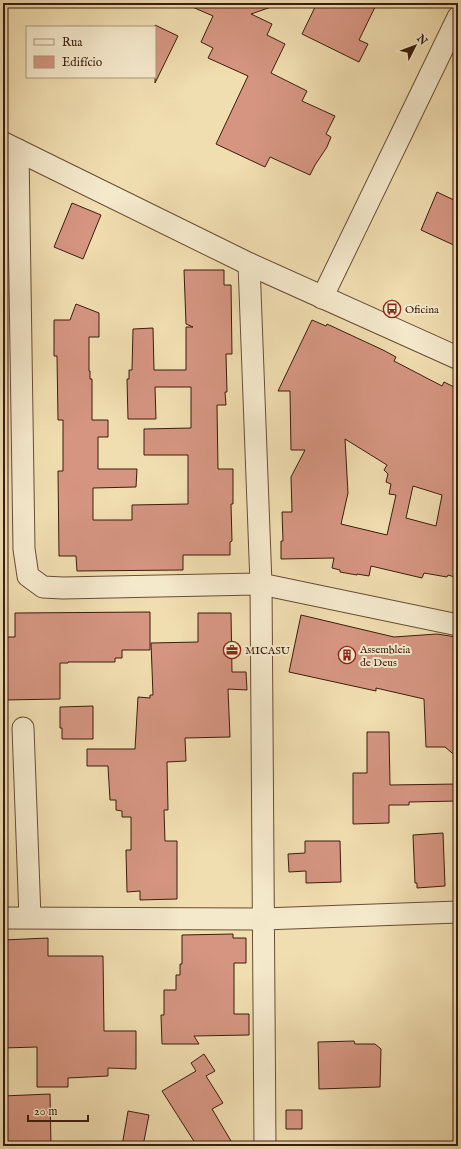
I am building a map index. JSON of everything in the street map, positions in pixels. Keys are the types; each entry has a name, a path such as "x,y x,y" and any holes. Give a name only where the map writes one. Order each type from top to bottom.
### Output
{"street":[{"path":"322,298 458,17"},
{"path":"458,358 249,264 10,146 24,541 28,576 43,587 63,588 261,584 458,625"},
{"path":"249,264 261,584 265,1146"},
{"path":"23,728 30,918"},
{"path":"3,918 263,918 458,912"}],"building":[{"path":"183,3 277,3 277,5 251,14 272,24 267,35 285,44 271,73 307,91 302,101 335,116 326,134 331,137 327,147 310,175 270,157 265,167 216,144 248,76 208,58 213,48 201,42 213,16"},
{"path":"317,3 377,3 359,40 368,44 359,62 302,34"},
{"path":"155,25 178,36 155,83 156,26"},
{"path":"437,192 458,202 458,247 421,230"},
{"path":"72,203 101,215 83,259 54,247"},
{"path":"184,270 224,270 224,285 231,285 232,354 226,354 226,405 217,405 218,469 233,469 233,504 231,504 232,541 230,542 230,555 183,555 183,570 77,571 76,556 59,556 58,471 63,471 63,420 58,420 57,356 54,356 54,320 70,320 76,304 99,313 99,337 89,337 89,371 90,379 92,379 92,420 108,420 108,437 98,437 98,469 137,469 136,487 93,488 93,520 132,520 132,505 188,504 188,455 144,455 144,429 191,428 191,387 155,387 156,419 128,419 127,379 129,379 129,370 132,370 133,329 153,328 154,370 186,370 186,327 193,327 186,324"},
{"path":"312,320 326,326 327,324 383,350 396,357 394,361 442,386 444,382 458,389 458,578 448,575 447,577 424,573 422,578 371,566 369,576 357,575 340,572 340,570 332,568 334,558 281,559 281,541 283,541 282,512 292,512 291,477 305,450 291,450 290,391 278,391","holes":["345,439 387,465 384,470 388,474 386,482 391,484 389,494 396,495 387,535 341,524 348,493","413,486 442,495 436,526 406,518"]},
{"path":"150,612 150,650 122,650 122,658 115,658 115,662 60,663 60,699 3,700 3,637 15,637 15,613"},
{"path":"198,613 231,613 232,672 246,672 247,690 228,689 230,737 185,738 186,761 167,762 168,810 164,810 165,841 177,841 177,899 140,900 140,891 127,892 126,850 131,850 131,817 122,817 122,811 116,810 116,800 110,800 108,766 87,766 87,749 135,749 138,697 150,698 150,695 153,695 151,643 198,642"},
{"path":"301,615 394,637 437,634 456,637 458,668 458,758 445,747 426,747 424,699 376,688 376,691 289,672"},
{"path":"93,706 93,739 62,739 62,728 60,728 60,707"},
{"path":"367,732 389,732 390,785 458,784 458,801 409,802 409,805 389,805 389,823 353,824 353,773 367,773"},
{"path":"443,833 445,886 417,888 417,883 415,883 413,835"},
{"path":"305,841 340,841 341,882 306,883 306,871 289,872 288,854 305,853"},
{"path":"233,934 233,938 246,938 246,963 234,963 234,1014 249,1014 249,1035 194,1036 199,1044 162,1044 161,1015 164,1015 164,990 176,990 176,975 180,975 180,964 182,964 182,935"},
{"path":"48,938 48,956 103,956 104,1031 136,1031 136,1069 108,1068 108,1076 68,1078 68,1087 37,1087 37,1047 3,1048 3,940"},
{"path":"354,1041 355,1044 375,1044 381,1049 380,1087 319,1089 318,1042"},
{"path":"204,1054 215,1071 206,1076 223,1103 212,1109 234,1146 197,1146 162,1091 196,1071 191,1063"},
{"path":"50,1094 51,1146 3,1146 3,1096"},
{"path":"286,1110 302,1110 302,1129 286,1129"},
{"path":"128,1111 149,1115 143,1146 122,1146"}],"place":[{"name":"Oficina","path":"392,309"},
{"name":"MICASU","path":"232,650"},
{"name":"Assembleia de Deus","path":"347,655"}]}
